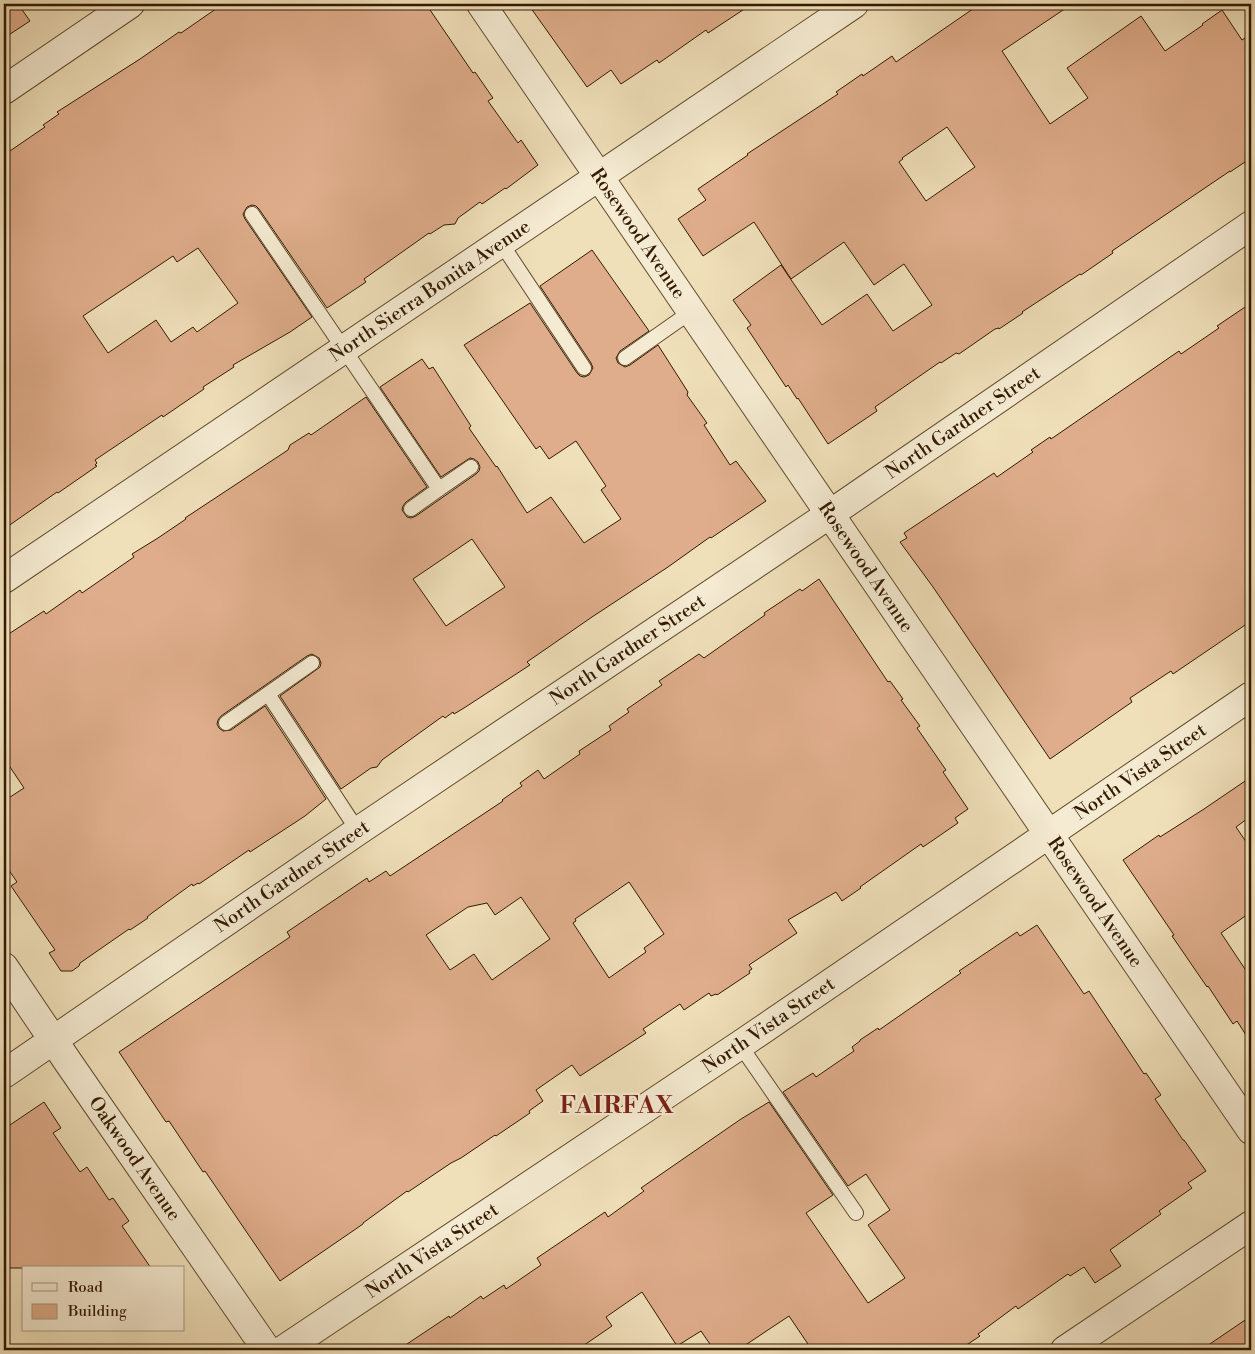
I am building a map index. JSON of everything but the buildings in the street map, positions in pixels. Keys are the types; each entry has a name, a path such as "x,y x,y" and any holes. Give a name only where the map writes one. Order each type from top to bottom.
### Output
{"street":[{"path":"4,90 130,4"},
{"name":"Rosewood Avenue","path":"481,4 1251,1130"},
{"name":"North Sierra Bonita Avenue","path":"4,579 854,4"},
{"name":"North Gardner Street","path":"4,1074 358,832 830,514 1251,225"},
{"name":"North Vista Street","path":"283,1350 740,1045 1251,696"},
{"name":"Oakwood Avenue","path":"4,967 267,1350"},
{"path":"1066,1350 1251,1224"}],"lane":[{"path":"252,214 439,489"},
{"path":"501,243 584,368"},
{"path":"625,358 692,311"},
{"path":"411,509 471,468"},
{"path":"226,723 312,664"},
{"path":"268,694 358,832"},
{"path":"740,1045 856,1213"}],"district":[{"name":"FAIRFAX","path":"617,1106"}]}
